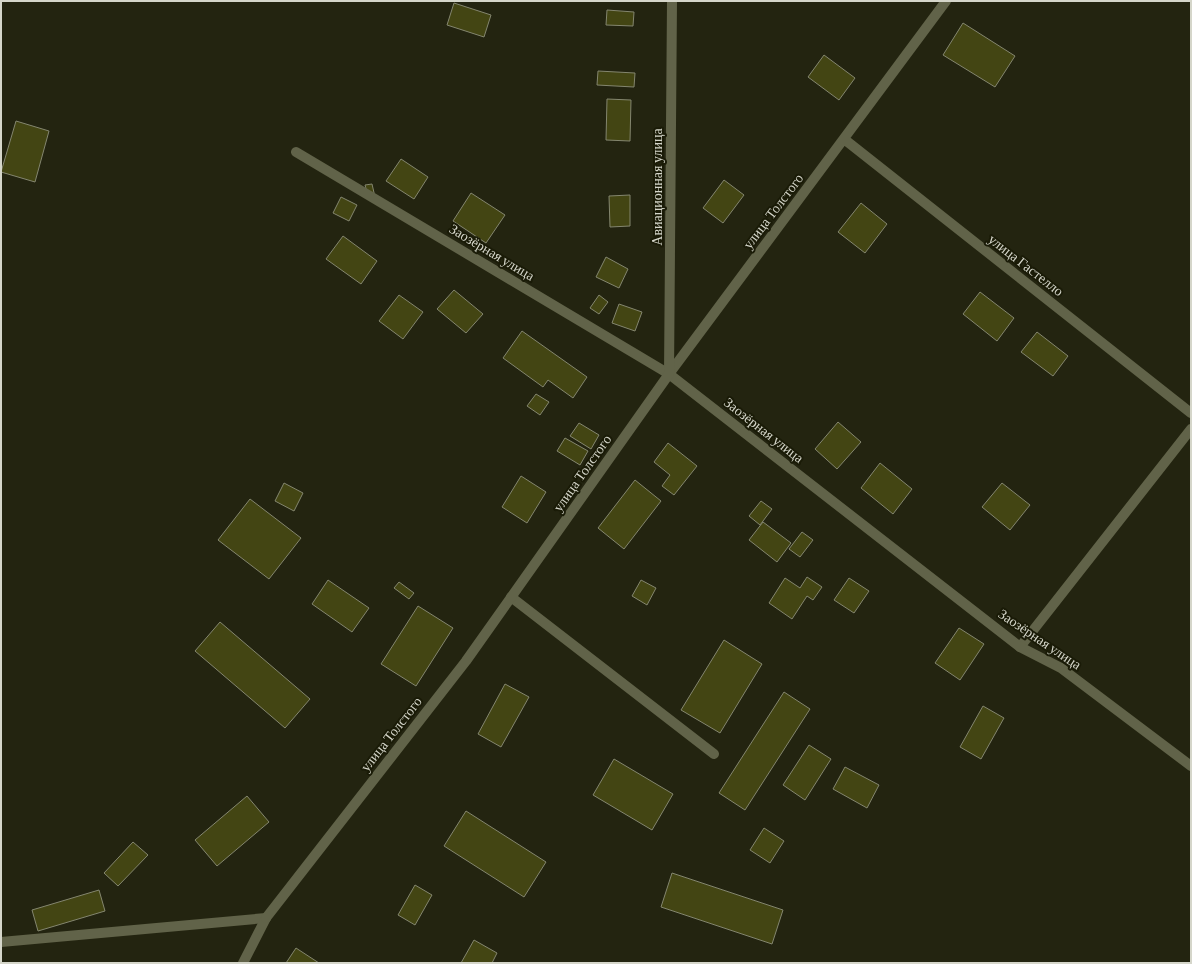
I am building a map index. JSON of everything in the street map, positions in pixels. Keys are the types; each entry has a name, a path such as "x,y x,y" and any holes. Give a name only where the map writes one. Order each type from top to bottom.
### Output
{"street":[{"name":"Авиационная улица","path":"669,374 672,1"},
{"name":"улица Толстого","path":"243,963 266,918 466,661 669,374 946,1"},
{"name":"улица Гастелло","path":"844,138 1191,413"},
{"name":"Заозёрная улица","path":"296,152 669,374 1020,646 1060,668 1191,766"},
{"path":"1020,646 1191,429"},
{"path":"511,597 714,754"},
{"path":"1,942 266,918"}],"building":[{"path":"454,3 491,15 484,37 447,25"},
{"path":"607,10 634,12 633,26 606,25"},
{"path":"963,23 1015,56 995,87 943,55"},
{"path":"824,55 855,78 839,100 808,77"},
{"path":"598,71 635,73 634,87 597,85"},
{"path":"607,99 631,100 630,141 606,140"},
{"path":"16,121 49,131 35,182 1,172"},
{"path":"401,159 428,177 414,199 386,181"},
{"path":"724,180 744,195 723,223 703,208"},
{"path":"372,184 375,197 369,199 365,185"},
{"path":"471,193 505,215 486,243 453,221"},
{"path":"630,195 630,226 610,227 609,196"},
{"path":"341,197 357,205 349,221 333,213"},
{"path":"861,203 887,224 865,253 838,232"},
{"path":"343,236 377,261 361,284 326,259"},
{"path":"606,257 628,269 619,288 596,277"},
{"path":"454,290 483,314 466,333 437,309"},
{"path":"980,292 1014,318 997,341 963,314"},
{"path":"399,295 423,312 403,339 379,321"},
{"path":"599,295 608,302 599,314 590,308"},
{"path":"619,304 642,312 635,331 612,323"},
{"path":"522,331 587,377 573,398 548,380 543,387 503,358"},
{"path":"1037,332 1068,356 1053,376 1021,352"},
{"path":"536,394 549,402 540,415 527,406"},
{"path":"838,422 861,442 837,469 815,449"},
{"path":"579,423 599,435 591,449 570,436"},
{"path":"565,438 588,451 580,465 557,451"},
{"path":"668,443 697,466 674,495 662,486 670,475 654,462"},
{"path":"880,463 912,489 893,514 861,488"},
{"path":"521,476 546,492 527,523 502,507"},
{"path":"635,480 661,501 624,549 598,528"},
{"path":"284,483 303,493 294,511 275,501"},
{"path":"1002,483 1030,505 1010,530 982,507"},
{"path":"250,499 301,538 269,579 218,540"},
{"path":"761,501 772,509 760,525 749,516"},
{"path":"763,522 791,543 777,562 749,540"},
{"path":"802,532 813,540 800,557 789,549"},
{"path":"807,577 822,587 813,600 807,596 792,619 769,603 785,578 800,588"},
{"path":"849,578 869,591 854,613 834,600"},
{"path":"328,580 369,608 352,632 312,604"},
{"path":"641,580 656,588 647,605 632,596"},
{"path":"399,582 414,593 409,599 394,588"},
{"path":"418,606 453,628 416,686 381,664"},
{"path":"220,622 310,699 285,728 195,651"},
{"path":"959,628 984,644 960,680 935,663"},
{"path":"724,640 762,664 720,733 681,710"},
{"path":"505,684 529,697 501,747 478,734"},
{"path":"784,692 810,709 745,810 719,793"},
{"path":"983,706 1004,718 981,759 960,747"},
{"path":"809,745 831,759 805,800 783,785"},
{"path":"614,759 673,794 652,830 593,795"},
{"path":"845,767 879,785 867,808 833,789"},
{"path":"247,796 269,822 217,866 195,840"},
{"path":"466,811 546,862 524,897 444,846"},
{"path":"764,828 784,841 770,863 750,850"},
{"path":"133,842 148,855 118,886 104,873"},
{"path":"672,873 783,910 772,944 661,907"},
{"path":"415,885 432,895 415,925 398,915"},
{"path":"99,890 105,911 38,931 32,910"},
{"path":"474,940 497,953 492,963 461,963"},
{"path":"296,948 299,950 319,963 286,963"}]}
